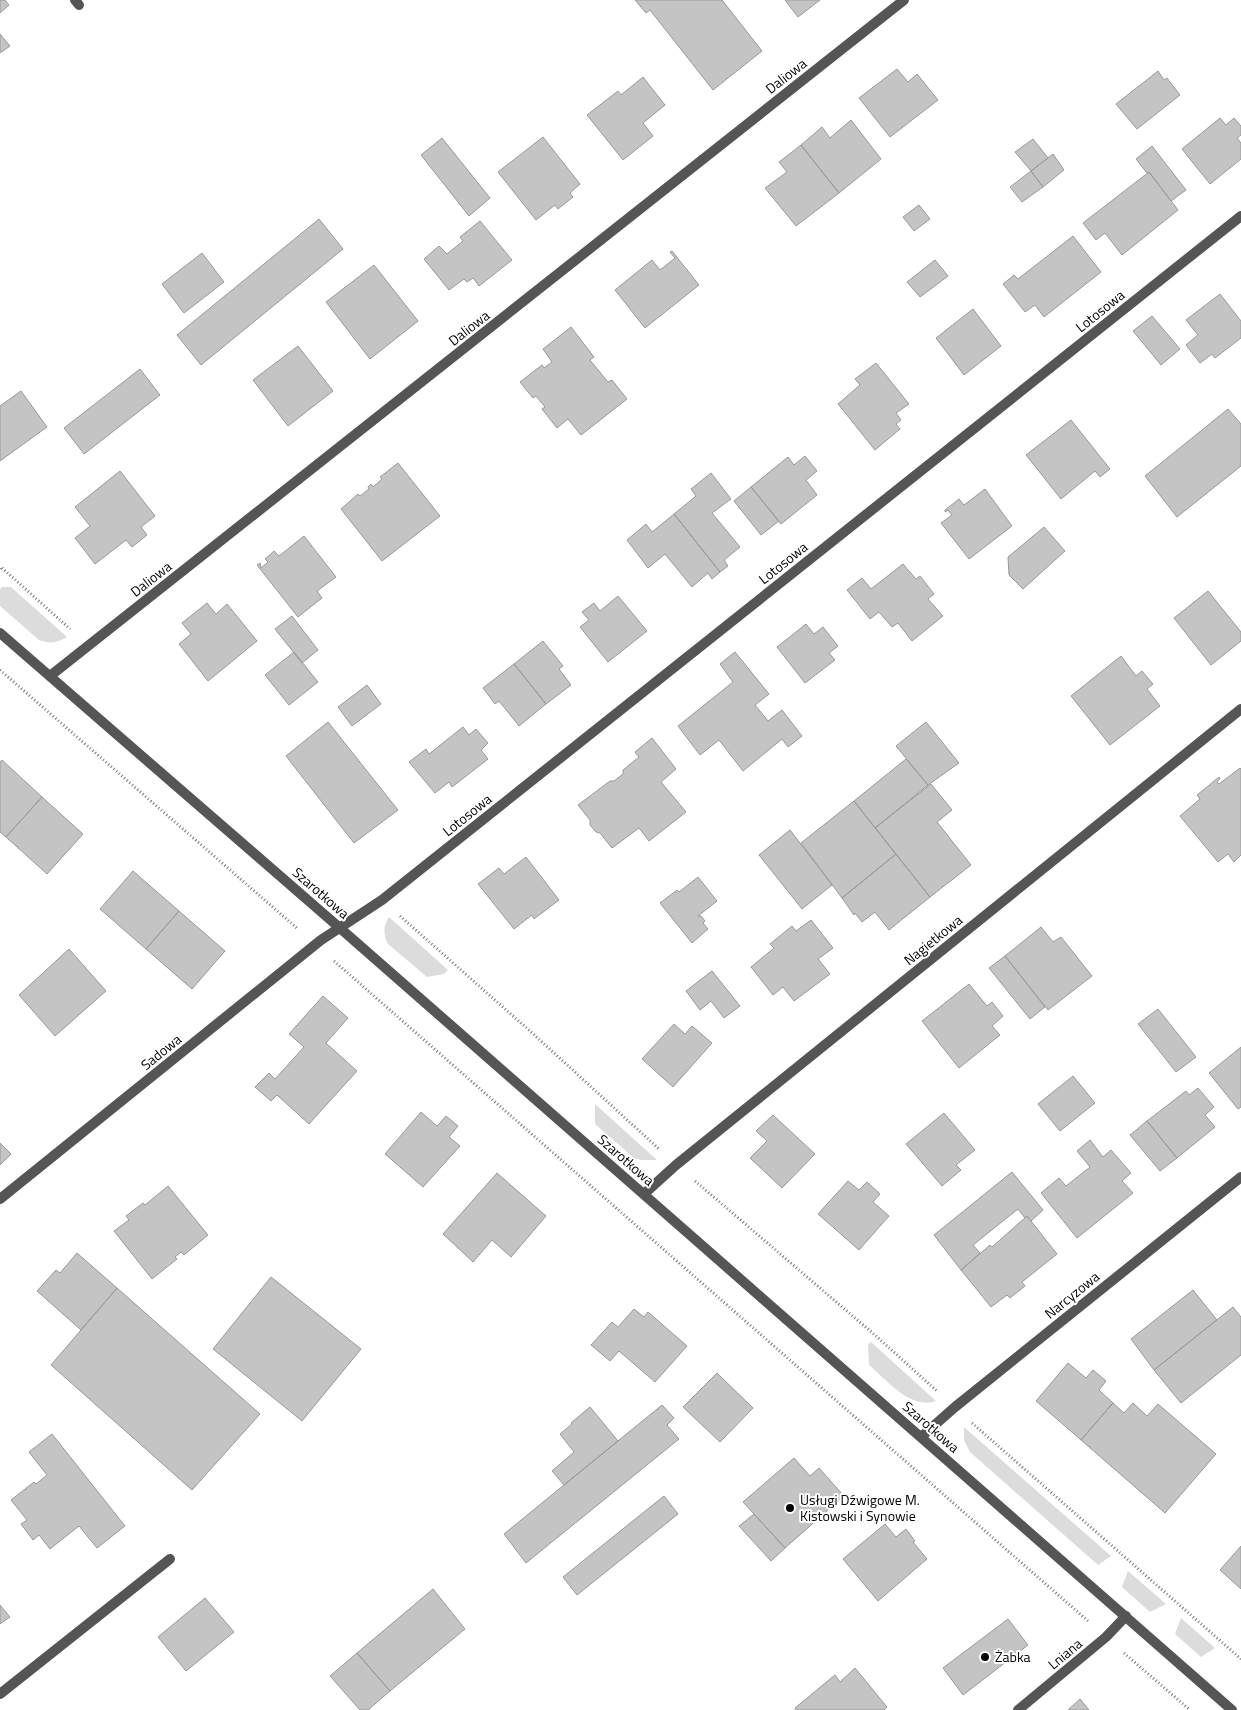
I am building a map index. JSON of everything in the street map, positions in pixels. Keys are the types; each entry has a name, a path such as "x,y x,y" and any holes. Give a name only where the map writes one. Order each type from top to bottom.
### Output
{"street":[{"name":"Daliowa","path":"50,676 904,0"},
{"name":"Lotosowa","path":"341,929 382,900 1241,216"},
{"name":"Szarotkowa","path":"0,633 341,929 1232,1710"},
{"name":"Nagietkowa","path":"644,1194 676,1165 1241,709"},
{"name":"Sadowa","path":"0,1199 322,940 341,929"},
{"name":"Narcyzowa","path":"921,1437 963,1400 1241,1177"},
{"path":"0,1694 170,1559"},
{"name":"Lniana","path":"1018,1710 1106,1637 1126,1616"}],"path":[{"path":"0,569 1,567 74,632"},
{"path":"0,670 300,930"},
{"path":"336,962 1190,1710"},
{"path":"967,1418 1241,1659"}],"shaded area":[{"path":"2,587 11,587 67,637 53,642 39,640 0,606 0,589"},
{"path":"389,917 448,970 444,974 427,977 388,944 384,930"},
{"path":"595,1104 657,1160 634,1158 595,1124"},
{"path":"871,1342 936,1401 926,1403 908,1398 891,1385 869,1365 868,1345"},
{"path":"964,1427 1111,1556 1098,1565 970,1452 964,1440"},
{"path":"1128,1571 1166,1604 1150,1612 1122,1587"},
{"path":"1181,1618 1215,1648 1201,1657 1175,1634"}],"building":[{"path":"0,0 5,0 9,5 0,13"},
{"path":"635,0 722,0 762,51 713,90 650,10 646,13"},
{"path":"785,0 820,0 798,17"},
{"path":"0,34 10,46 0,53"},
{"path":"897,69 908,82 917,74 938,100 890,137 859,98"},
{"path":"1158,71 1164,80 1167,78 1180,95 1137,129 1116,104"},
{"path":"643,77 665,105 643,123 653,136 623,160 587,115 618,91 621,95"},
{"path":"1220,118 1226,125 1234,118 1241,126 1241,135 1237,138 1241,143 1241,159 1210,184 1182,149"},
{"path":"851,120 881,159 839,193 801,145 822,127 830,138"},
{"path":"543,137 580,184 570,193 573,197 558,209 555,205 536,220 498,172"},
{"path":"442,138 490,198 469,216 421,155"},
{"path":"1033,139 1048,158 1031,171 1015,152"},
{"path":"801,145 839,193 796,226 765,188 787,172 779,162"},
{"path":"1152,146 1186,190 1171,201 1149,172 1147,173 1136,159"},
{"path":"1053,154 1064,170 1043,187 1031,171"},
{"path":"1031,171 1043,187 1022,202 1010,187"},
{"path":"1149,172 1178,210 1122,255 1105,233 1096,240 1083,223"},
{"path":"919,205 930,219 914,231 903,217"},
{"path":"319,219 343,249 201,365 177,335"},
{"path":"480,221 512,260 479,286 473,278 467,282 464,279 449,290 424,259 439,246 447,254 463,241 460,237"},
{"path":"1073,236 1101,272 1044,317 1035,305 1025,312 1003,284 1014,275 1018,279"},
{"path":"672,251 699,285 645,328 615,290 652,260 660,270 675,258 670,252"},
{"path":"202,253 224,282 184,313 162,284"},
{"path":"935,260 948,276 920,297 907,282"},
{"path":"374,265 418,321 370,359 326,302"},
{"path":"1220,294 1241,321 1241,338 1215,358 1212,354 1200,363 1186,345 1198,335 1186,320"},
{"path":"973,309 1001,346 964,375 936,338"},
{"path":"1152,316 1180,349 1161,365 1133,331"},
{"path":"571,327 594,357 590,360 608,382 612,380 627,399 581,435 568,419 557,428 542,409 545,407 536,396 533,398 520,382 542,365 544,368 552,362 543,349"},
{"path":"298,346 333,391 288,426 253,380"},
{"path":"876,363 909,404 896,413 901,420 896,424 900,429 875,450 838,404 860,385 855,379"},
{"path":"140,369 160,395 84,454 64,428"},
{"path":"21,391 47,427 0,461 0,406"},
{"path":"1228,409 1241,424 1241,466 1177,517 1145,476"},
{"path":"1071,420 1110,469 1100,477 1095,471 1061,499 1026,455"},
{"path":"805,456 817,471 806,480 817,495 781,524 751,487 788,457 794,465"},
{"path":"398,463 440,516 382,561 341,509 358,494 360,496 369,489 368,487 371,484 373,487 382,479 380,477"},
{"path":"120,471 155,516 141,527 147,535 132,547 126,540 95,564 75,538 90,526 75,507"},
{"path":"711,473 731,499 712,513 740,547 724,560 728,566 720,572 674,514 696,496 691,489"},
{"path":"751,487 779,521 761,535 734,501"},
{"path":"985,489 1012,526 969,559 941,523 952,515 948,510 945,512 945,510 959,499 964,505"},
{"path":"674,514 720,572 712,579 708,573 692,587 665,554 648,568 627,540 646,524 652,532"},
{"path":"1044,527 1065,551 1023,589 1009,575 1008,557"},
{"path":"304,536 336,577 317,591 322,598 298,617 257,565 260,563 261,568 268,562 265,559 274,551 279,556"},
{"path":"903,564 916,579 920,576 934,594 928,599 943,616 912,641 898,623 892,627 879,612 870,619 847,590 862,578 871,589"},
{"path":"1208,591 1241,632 1241,641 1211,665 1174,618"},
{"path":"618,596 647,631 608,662 580,627 589,620 582,612 594,603 600,611"},
{"path":"207,603 216,614 227,604 257,641 208,681 179,644 191,634 182,623"},
{"path":"292,616 318,650 302,663 275,629"},
{"path":"806,624 814,634 823,627 838,646 829,653 835,660 805,683 777,647"},
{"path":"543,641 563,666 559,669 571,685 546,704 514,664"},
{"path":"294,652 318,682 289,705 265,675"},
{"path":"735,652 769,694 755,705 768,721 782,710 802,736 788,747 782,739 743,771 719,740 700,755 678,726 733,682 720,664"},
{"path":"1121,656 1136,676 1142,671 1153,684 1147,689 1160,706 1110,745 1071,696"},
{"path":"514,664 546,704 519,726 499,701 495,704 483,688"},
{"path":"367,685 381,704 352,726 338,707"},
{"path":"328,722 398,810 354,843 286,756"},
{"path":"926,722 959,763 928,785 896,746"},
{"path":"463,727 469,735 476,729 488,743 481,750 488,759 452,787 449,782 435,793 409,762 426,749 429,754"},
{"path":"652,738 676,769 661,782 686,812 649,841 639,828 612,848 600,833 596,832 590,825 590,820 578,805 610,781 614,781 623,774 623,770 639,757 635,752"},
{"path":"906,759 928,785 875,828 854,801"},
{"path":"2,760 42,797 6,837 0,832 0,762"},
{"path":"1240,768 1241,855 1234,862 1228,854 1218,862 1180,816 1200,799 1197,795 1219,777 1220,779 1217,782 1219,784"},
{"path":"931,784 952,810 937,822 971,865 930,897 875,828"},
{"path":"42,797 83,834 47,874 6,837"},
{"path":"854,801 896,854 842,898 801,843"},
{"path":"790,830 832,885 802,909 759,855"},
{"path":"896,854 930,897 889,930 875,912 862,922 855,913 854,915 842,898"},
{"path":"526,857 559,900 534,919 532,915 514,929 478,884 499,868 504,874"},
{"path":"133,871 179,911 146,949 100,909"},
{"path":"698,877 717,901 698,916 701,916 705,921 703,923 708,929 692,943 660,903 677,890 679,892"},
{"path":"179,911 225,951 192,989 146,949"},
{"path":"811,920 833,948 818,959 830,974 794,1001 783,987 773,995 751,967 774,948 770,944 792,926 796,931"},
{"path":"1041,927 1053,942 1061,937 1092,976 1048,1010 1005,956"},
{"path":"69,949 106,991 55,1036 19,995"},
{"path":"1005,956 1045,1007 1030,1019 989,968"},
{"path":"712,971 740,1006 724,1018 711,1001 700,1010 686,991"},
{"path":"969,984 987,1006 992,1002 1003,1016 992,1026 1000,1035 959,1068 922,1021"},
{"path":"323,996 348,1018 326,1043 357,1071 309,1124 277,1095 271,1101 255,1087 269,1073 275,1079 304,1047 289,1034"},
{"path":"1158,1009 1196,1057 1176,1072 1138,1024"},
{"path":"674,1024 685,1034 692,1026 712,1043 673,1087 642,1059"},
{"path":"1241,1047 1241,1107 1238,1109 1209,1073"},
{"path":"1073,1076 1095,1103 1060,1131 1038,1104"},
{"path":"1198,1088 1214,1107 1205,1115 1215,1127 1177,1158 1147,1121 1186,1091 1189,1095"},
{"path":"421,1112 437,1126 446,1116 458,1126 449,1137 460,1146 423,1187 385,1154"},
{"path":"944,1113 975,1150 956,1165 961,1170 942,1186 906,1144"},
{"path":"773,1115 815,1154 782,1188 750,1158 767,1141 756,1131"},
{"path":"1147,1121 1177,1158 1160,1171 1130,1135"},
{"path":"1090,1140 1103,1157 1111,1150 1131,1173 1122,1181 1133,1193 1077,1238 1041,1193 1059,1178 1066,1186 1090,1167 1077,1151"},
{"path":"0,1143 11,1154 0,1165"},
{"path":"1012,1172 1043,1210 1031,1221 1027,1216 1025,1218 1018,1209 973,1245 980,1253 961,1270 934,1235"},
{"path":"497,1173 546,1216 511,1257 492,1240 473,1262 443,1234"},
{"path":"848,1181 859,1190 867,1182 880,1194 873,1202 889,1216 859,1250 818,1214"},
{"path":"168,1186 208,1235 184,1255 181,1252 175,1257 177,1259 152,1279 114,1231 129,1220 126,1216 143,1203 145,1205"},
{"path":"1027,1216 1057,1254 1022,1282 1025,1286 1010,1298 1007,1295 991,1307 961,1270 990,1245 992,1247"},
{"path":"77,1253 117,1288 81,1330 37,1291 56,1270 60,1273"},
{"path":"271,1277 361,1349 302,1421 213,1349"},
{"path":"117,1288 260,1414 192,1490 51,1365"},
{"path":"1193,1290 1217,1320 1154,1370 1131,1339"},
{"path":"1233,1307 1241,1317 1241,1355 1181,1403 1154,1370"},
{"path":"634,1309 644,1317 648,1312 687,1346 655,1382 619,1351 610,1361 591,1345 612,1322 618,1327"},
{"path":"1068,1363 1086,1378 1093,1370 1106,1381 1099,1390 1113,1403 1081,1440 1036,1401"},
{"path":"717,1373 753,1408 720,1442 683,1407"},
{"path":"1113,1403 1124,1413 1133,1403 1147,1416 1158,1404 1216,1454 1165,1513 1081,1440"},
{"path":"662,1405 674,1418 667,1425 679,1439 526,1563 504,1534"},
{"path":"590,1407 618,1441 564,1485 552,1471 574,1452 560,1434"},
{"path":"52,1434 125,1526 97,1548 79,1526 50,1549 39,1535 33,1540 21,1524 27,1520 11,1500 34,1482 36,1484 47,1475 29,1452"},
{"name":"Usługi Dźwigowe M. Kistowski i Synowie","path":"794,1458 810,1476 819,1468 844,1496 785,1548 743,1502"},
{"path":"664,1496 678,1514 577,1595 563,1577"},
{"path":"754,1514 785,1548 771,1561 739,1526"},
{"path":"885,1524 896,1537 906,1529 915,1541 913,1542 927,1559 878,1601 843,1559"},
{"path":"1241,1546 1241,1589 1220,1570"},
{"path":"433,1589 465,1629 390,1691 357,1653"},
{"path":"205,1598 234,1632 186,1671 158,1637"},
{"path":"0,1605 10,1617 0,1624"},
{"name":"Żabka","path":"1008,1619 1028,1645 963,1695 943,1668"},
{"path":"357,1653 390,1691 368,1710 360,1710 330,1676"},
{"path":"855,1668 887,1707 884,1710 796,1710 795,1708 835,1675 840,1682"},
{"path":"1080,1699 1089,1710 1068,1710"}],"place":[{"name":"Usługi Dźwigowe M. Kistowski i Synowie","path":"790,1508"},
{"name":"Żabka","path":"985,1657"}]}
